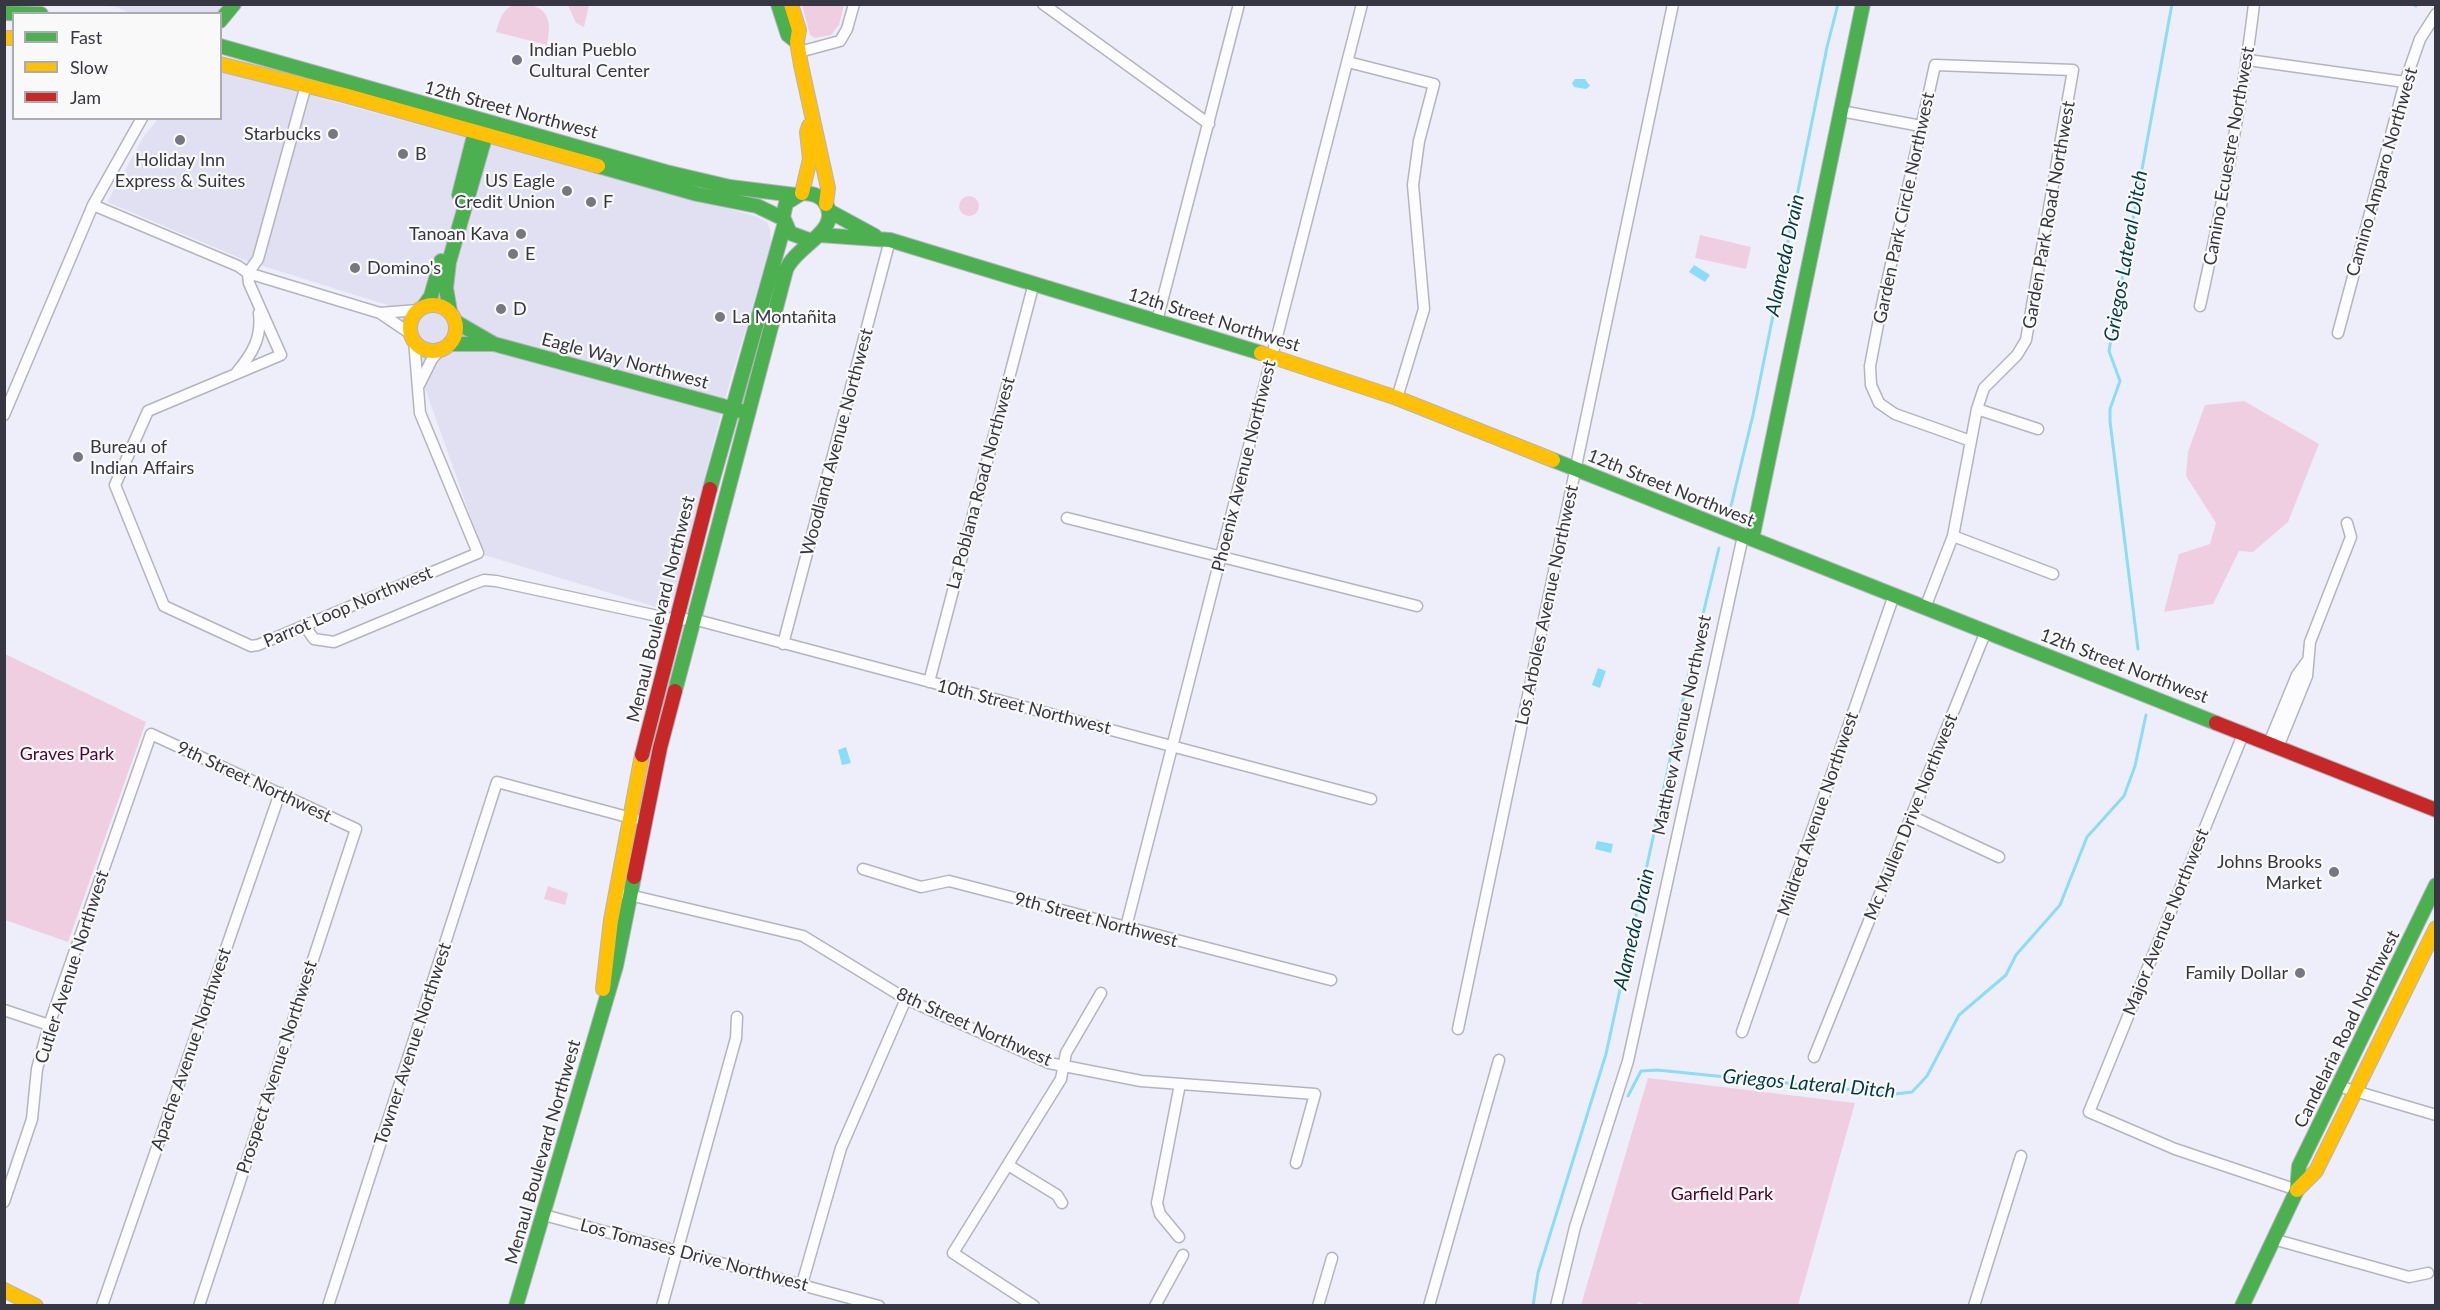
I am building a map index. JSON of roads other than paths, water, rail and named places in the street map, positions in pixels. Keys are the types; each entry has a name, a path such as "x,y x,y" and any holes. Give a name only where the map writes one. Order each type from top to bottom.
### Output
{"main road":[{"path":"222,19 234,4"},
{"path":"778,4 788,36 798,47"},
{"path":"791,4 800,30 798,47 828,188 828,227 815,238 794,237 783,222 786,203 799,194 809,169 807,132 812,120"},
{"name":"Matthew Avenue Northwest","path":"1747,537 1863,4"},
{"name":"12th Street Northwest","path":"222,47 346,84 481,129 697,194 757,206 783,222"},
{"name":"12th Street Northwest","path":"222,64 481,129 744,190 799,194"},
{"path":"481,129 449,262 446,288 453,316 454,337 445,347 425,349 412,337 411,321 435,286 481,129"},
{"path":"799,194 814,194 828,208"},
{"name":"12th Street Northwest","path":"828,208 885,240 1272,356 1397,398 2436,810"},
{"name":"Menaul Boulevard Northwest","path":"603,1007 604,963 640,764 731,409 783,222"},
{"name":"12th Street Northwest","path":"815,238 885,240"},
{"name":"Menaul Boulevard Northwest","path":"516,1305 616,966 644,822 746,413 787,269 791,259 815,238"},
{"path":"421,308 438,305 453,316"},
{"name":"Eagle Way Northwest","path":"453,316 494,344"},
{"name":"Eagle Way Northwest","path":"445,347 494,344 746,413"},
{"name":"Candelaria Road Northwest","path":"2297,1190 2299,1166 2436,885"},
{"name":"Candelaria Road Northwest","path":"2242,1305 2297,1190 2316,1172 2436,928"},
{"path":"4,1290 36,1305"}],"street":[{"path":"798,47 840,41 848,29 854,4"},
{"path":"1043,4 1209,124"},
{"path":"1157,321 1239,4"},
{"name":"Phoenix Avenue Northwest","path":"1126,927 1271,368 1272,356 1362,4"},
{"name":"Los Arboles Avenue Northwest","path":"1458,1029 1673,4"},
{"name":"Camino Ecuestre Northwest","path":"2200,306 2223,203 2248,60 2254,4"},
{"name":"Camino Amparo Northwest","path":"2338,333 2405,82 2420,39 2436,14"},
{"path":"2248,60 2405,82"},
{"path":"1348,62 1434,84 1419,141 1413,185 1424,309 1397,398"},
{"name":"Garden Park Circle Northwest","path":"1971,441 1895,414 1880,403 1871,385 1870,366 1878,324 1935,65 2073,70 2073,85"},
{"path":"248,273 258,259 306,85"},
{"name":"Garden Park Road Northwest","path":"1925,608 1953,536 1977,409 1984,388 2017,356 2026,340 2073,85"},
{"path":"1841,111 1921,126"},
{"path":"4,416 93,205 141,120"},
{"path":"93,205 238,266 248,273 380,313 412,337 418,388"},
{"name":"Woodland Avenue Northwest","path":"783,644 885,240"},
{"name":"Parrot Loop Northwest","path":"248,273 249,283 280,355 148,411 115,485 168,609 251,646 478,553 420,412 418,388"},
{"name":"La Poblana Road Northwest","path":"929,682 1034,284"},
{"path":"236,373 250,357 259,336 258,304"},
{"path":"380,313 421,308"},
{"path":"418,388 432,359 445,347"},
{"path":"1977,409 2038,429"},
{"path":"1067,518 1417,606"},
{"path":"2274,745 2297,675 2308,660 2310,642 2351,537 2347,523"},
{"path":"1953,536 2053,574"},
{"name":"Matthew Avenue Northwest","path":"1556,1305 1575,1227 1628,1061 1747,537"},
{"name":"10th Street Northwest","path":"304,625 314,639 334,642 484,580 676,620 693,619 1172,745 1371,800"},
{"name":"Mildred Avenue Northwest","path":"1742,1032 1894,595"},
{"name":"Mc Mullen Drive Northwest","path":"1814,1057 1986,631"},
{"name":"Major Avenue Northwest","path":"2244,732 2089,1112 2175,1149 2297,1190"},
{"name":"9th Street Northwest","path":"151,734 356,829"},
{"name":"Cutler Avenue Northwest","path":"4,1202 32,1119 37,1069 49,1025 151,734"},
{"name":"Towner Avenue Northwest","path":"328,1305 497,782 629,818"},
{"name":"Apache Avenue Northwest","path":"102,1305 280,793"},
{"path":"1911,816 1999,857"},
{"path":"629,818 644,822"},
{"name":"Prospect Avenue Northwest","path":"199,1305 356,829"},
{"name":"9th Street Northwest","path":"863,869 921,887 949,881 1331,980"},
{"name":"8th Street Northwest","path":"616,892 803,936 906,999 1033,1056 1064,1066 1141,1081 1315,1094 1296,1163"},
{"path":"1034,1305 953,1252 1061,1079 1066,1053 1101,993"},
{"path":"802,1284 841,1148 906,999"},
{"path":"4,1010 49,1025"},
{"path":"662,1305 736,1038 737,1017"},
{"path":"1429,1305 1499,1060"},
{"path":"1179,1237 1160,1214 1157,1203 1180,1084"},
{"path":"2338,1086 2436,1115"},
{"path":"1974,1305 2021,1156"},
{"path":"1008,1165 1057,1195 1062,1203"},
{"name":"Los Tomases Drive Northwest","path":"543,1215 879,1305"},
{"path":"2273,1239 2409,1277 2428,1273"},
{"path":"1155,1305 1183,1255"},
{"path":"1318,1305 1332,1258"}],"water":[{"path":"1575,79 1585,79 1590,86 1586,89 1574,87 1572,83"},
{"path":"1694,265 1710,275 1705,282 1689,272"},
{"path":"1598,668 1606,671 1600,688 1592,685"},
{"path":"846,747 851,763 842,765 838,750"},
{"path":"1597,841 1613,844 1611,853 1595,849"}],"waterway":[{"name":"Alameda Drain","path":"1731,506 1753,415 1827,47 1838,4"},
{"name":"Griegos Lateral Ditch","path":"2138,649 2110,421 2110,409 2120,381 2109,351 2172,4"},
{"name":"Alameda Drain","path":"1533,1306 1538,1273 1606,1054 1689,672 1719,548"},
{"name":"Griegos Lateral Ditch","path":"1628,1096 1641,1071 1657,1070 1895,1094 1912,1092 1927,1076 1959,1015 2006,975 2016,955 2060,905 2087,837 2124,796 2135,766 2146,715"}],"place":[{"name":"Indian Pueblo Cultural Center","path":"517,60"},
{"name":"Starbucks","path":"333,134"},
{"name":"Holiday Inn Express & Suites","path":"180,140"},
{"name":"B","path":"403,154"},
{"name":"US Eagle Credit Union","path":"567,191"},
{"name":"F","path":"591,202"},
{"name":"Tanoan Kava","path":"521,234"},
{"name":"E","path":"513,254"},
{"name":"Domino's","path":"355,268"},
{"name":"D","path":"501,309"},
{"name":"La Montañita","path":"720,317"},
{"name":"Bureau of Indian Affairs","path":"78,457"},
{"name":"Johns Brooks Market","path":"2334,872"},
{"name":"Family Dollar","path":"2300,973"}],"park label":[{"name":"Graves Park","path":"67,754"},
{"name":"Garfield Park","path":"1722,1194"}]}
